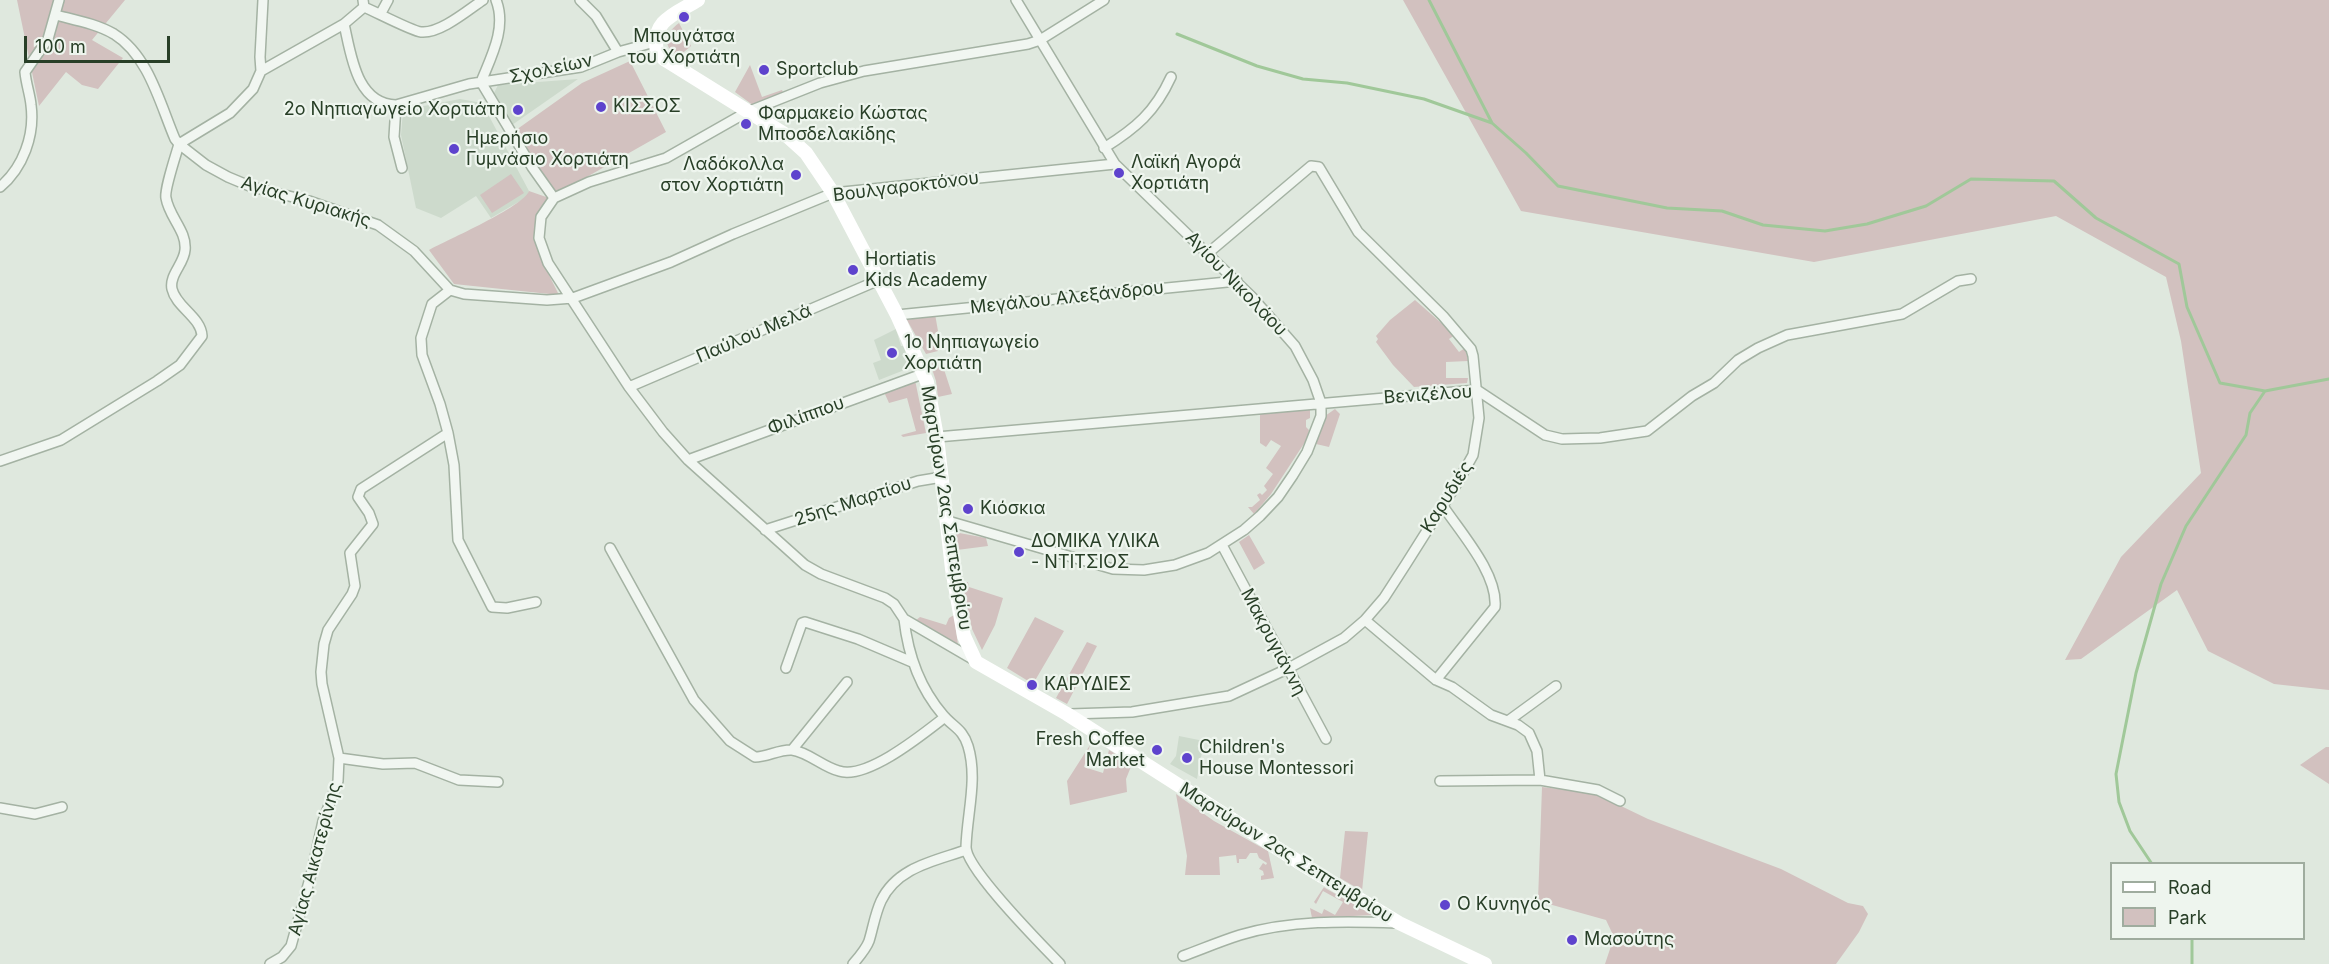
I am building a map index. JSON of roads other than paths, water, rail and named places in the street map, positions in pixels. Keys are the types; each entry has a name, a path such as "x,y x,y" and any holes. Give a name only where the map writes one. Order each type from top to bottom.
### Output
{"street":[{"path":"0,187 18,168 27,147 32,106 25,72 48,39 59,0"},
{"path":"0,461 61,440 158,381 180,365 202,336 200,327 175,297 172,288 173,279 185,253 182,234 166,196 179,144 230,113 253,89 261,71 263,0"},
{"path":"381,13 388,0"},
{"path":"261,71 344,24 363,4 421,32 455,20 483,0"},
{"path":"496,0 500,10 498,38 481,82 532,167 554,198"},
{"path":"580,0 596,16 618,52"},
{"path":"655,42 659,26 698,0"},
{"name":"Αγίου Νικολάου","path":"1016,0 1115,164 1274,319 1295,346 1313,380 1321,404"},
{"path":"1060,964 998,898 966,850 973,777 968,746 961,730 945,717 927,693 912,662 904,619 894,604 885,598 821,574 805,565 688,460 663,432 629,387 548,262 539,238 541,217 554,198 589,182 666,158 747,112 820,83 852,74 1028,44 1040,40 1104,0"},
{"name":"Αγίας Κυριακής","path":"56,15 113,34 125,43 135,55 158,94 166,118 179,144 206,165 252,187 309,201 378,225 414,251 450,290"},
{"path":"344,24 357,78 380,102 396,105 394,137 402,168"},
{"name":"Σχολείων","path":"396,105 481,82 581,67 618,52 655,42"},
{"name":"Μαρτύρων 2ας Σεπτεμβρίου","path":"655,42 657,52 664,59 786,135 806,153 834,193 925,373 937,437 952,569 964,636 976,662 1067,714 1305,866 1399,923 1485,964"},
{"path":"1104,148 1134,129 1162,97 1171,77"},
{"name":"Βουλγαροκτόνου","path":"573,298 671,262 834,193 1115,164"},
{"name":"Καρυδιές","path":"1067,714 1132,712 1229,696 1287,669 1344,638 1365,620 1384,598 1473,455 1479,418 1471,349 1436,309 1358,232 1319,167 1311,166 1207,254"},
{"name":"Βενιζέλου","path":"937,437 1477,390 1545,435 1563,439 1600,438 1647,431 1692,396 1714,383 1738,360 1758,348 1787,335 1902,314 1958,281 1971,279"},
{"name":"Παύλου Μελά","path":"629,387 879,280"},
{"name":"Μεγάλου Αλεξάνδρου","path":"897,315 1237,281"},
{"path":"536,602 507,608 492,607 458,540 454,465 440,404 422,355 421,338 432,304 450,290 464,294 573,298"},
{"name":"Φιλίππου","path":"688,460 925,373"},
{"path":"948,521 1124,570 1144,570 1175,565 1208,553 1222,545 1244,530 1278,497 1307,452 1317,428 1321,404"},
{"name":"Αγίας Αικατερίνης","path":"270,964 282,957 291,946 323,821 338,781 339,758 321,684 321,672 328,630 355,586 350,553 373,524 369,513 358,497 359,493 370,483 448,433"},
{"name":"25ης Μαρτίου","path":"765,530 918,481 942,477"},
{"path":"1436,680 1490,615 1495,607 1496,598 1492,582 1443,506"},
{"name":"Μακρυγιάννη","path":"1222,545 1326,739"},
{"path":"610,548 694,700 730,741 755,757 792,750 839,771 861,770 890,756 945,717"},
{"path":"904,619 976,662"},
{"path":"1365,620 1436,680 1452,687 1491,715 1518,725 1529,733 1537,751 1540,780"},
{"path":"786,668 802,623 805,622 858,639 912,662"},
{"path":"792,750 847,682"},
{"path":"1508,721 1556,686"},
{"path":"339,758 383,765 415,763 459,780 498,782"},
{"path":"1440,781 1540,780 1598,790 1620,801"},
{"path":"0,808 35,814 62,807"},
{"path":"854,964 868,943 882,898 902,876 927,862 966,850"},
{"path":"1183,956 1241,935 1274,928 1310,923 1399,923"}],"waterway":[{"path":"1429,0 1492,123"},
{"path":"1177,34 1257,66 1303,79 1347,83 1424,99 1492,123 1558,186 1667,208 1722,211 1763,225 1825,231 1867,224 1926,206 1971,179 2054,181 2096,218 2179,264 2187,307 2220,383 2265,391"},
{"path":"2151,862 2130,831 2119,802 2116,774 2136,673 2161,584 2186,526 2246,435 2250,413 2265,391 2329,379"},
{"path":"2192,940 2192,964"}],"place":[{"name":"Μπουγάτσα του Χορτιάτη","path":"684,17"},
{"name":"Sportclub","path":"764,70"},
{"name":"ΚΙΣΣΟΣ","path":"601,107"},
{"name":"2ο Νηπιαγωγείο Χορτιάτη","path":"518,110"},
{"name":"Φαρμακείο Κώστας Μποσδελακίδης","path":"746,124"},
{"name":"Ημερήσιο Γυμνάσιο Χορτιάτη","path":"454,149"},
{"name":"Λαϊκή Αγορά Χορτιάτη","path":"1119,173"},
{"name":"Λαδόκολλα στον Χορτιάτη","path":"796,175"},
{"name":"Hortiatis Kids Academy","path":"853,270"},
{"name":"1ο Νηπιαγωγείο Χορτιάτη","path":"892,353"},
{"name":"Κιόσκια","path":"968,509"},
{"name":"ΔΟΜΙΚΑ ΥΛΙΚΑ - ΝΤΙΤΣΙΟΣ","path":"1019,552"},
{"name":"ΚΑΡΥΔΙΕΣ","path":"1032,685"},
{"name":"Fresh Coffee Market","path":"1157,750"},
{"name":"Children's House Montessori","path":"1187,758"},
{"name":"Ο Κυνηγός","path":"1445,905"},
{"name":"Μασούτης","path":"1572,940"}]}
